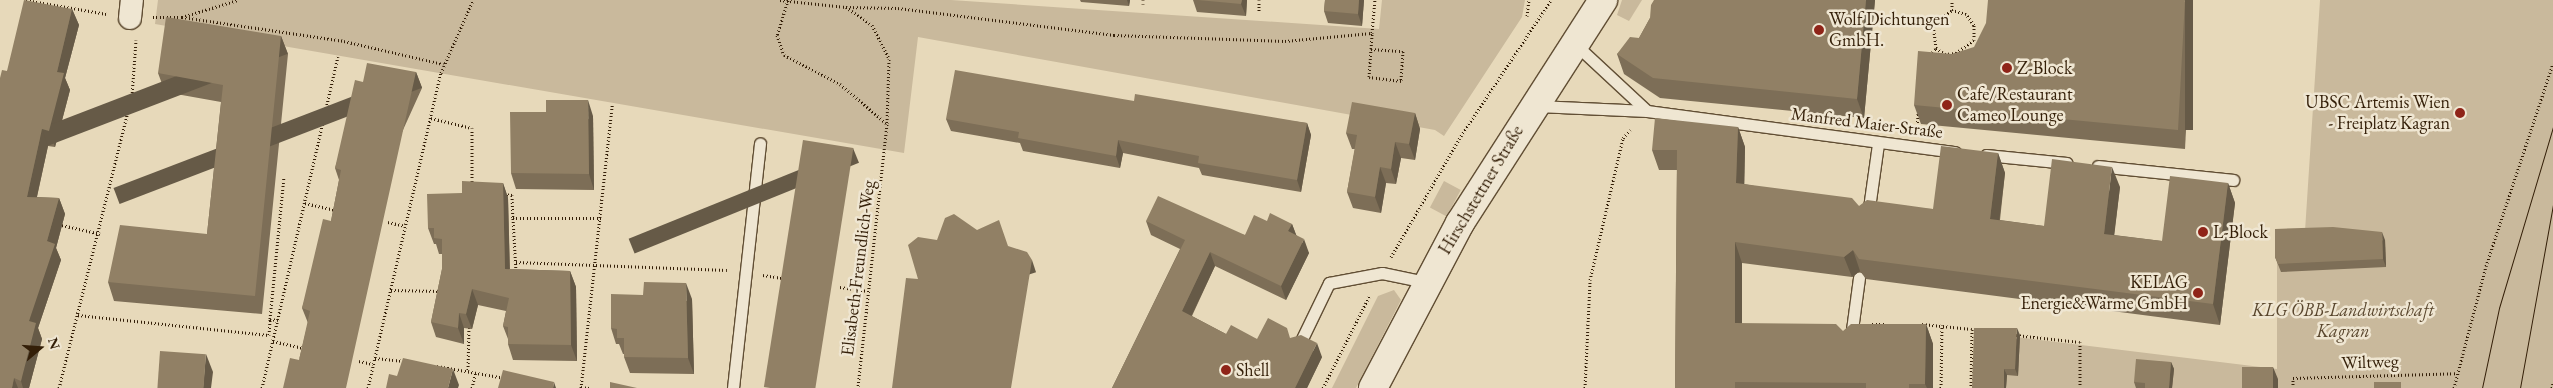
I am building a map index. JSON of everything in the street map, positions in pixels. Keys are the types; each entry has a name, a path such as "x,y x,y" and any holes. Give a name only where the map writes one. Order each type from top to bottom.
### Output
{"main road":[{"name":"Hirschstettner Straße","path":"1372,388 1426,282 1533,106 1603,0"}],"lane":[{"path":"1575,44 1646,111"},
{"name":"Manfred Maier-Straße","path":"1533,106 1646,111 1878,144 2233,180"},
{"path":"733,388 760,143"},
{"path":"1867,219 1878,144"},
{"path":"1299,345 1329,283 1382,273 1426,282"},
{"path":"1851,344 1859,278"}],"path":[{"path":"26,0 131,9 326,38 444,64"},
{"path":"182,17 238,0"},
{"path":"368,388 444,64 473,0"},
{"path":"780,0 846,6 898,8 1114,35 1285,41 1372,33"},
{"path":"1258,11 1259,0"},
{"path":"1371,49 1403,51 1401,81 1370,77 1371,49 1372,33 1375,0"},
{"path":"1527,16 1529,0"},
{"path":"1323,388 1382,273 1459,139 1551,0"},
{"path":"1952,0 1952,10"},
{"path":"788,1 777,35 784,55 840,84 888,124"},
{"name":"Elisabeth-Freundlich-Weg","path":"846,6 882,38 891,82 888,124 858,388"},
{"path":"59,388 100,234 132,96 138,48 131,9"},
{"path":"1952,10 1966,14 1974,25 1974,40 1956,53 1944,54 1936,48 1933,23 1952,10"},
{"path":"1926,58 1936,48"},
{"path":"262,388 338,57"},
{"path":"2454,388 2486,266 2553,64"},
{"path":"589,388 581,388 612,105"},
{"path":"1916,148 1918,110"},
{"path":"1586,388 1590,280 1623,138 1646,111"},
{"path":"431,118 472,128 472,192"},
{"path":"78,315 269,335 284,177"},
{"path":"496,194 512,195 516,278"},
{"path":"305,203 342,211"},
{"path":"513,218 601,218"},
{"path":"378,220 406,226"},
{"path":"62,225 100,234"},
{"path":"516,262 595,264 746,273 793,280"},
{"path":"830,286 868,291"},
{"path":"391,290 450,292"},
{"path":"270,319 278,320"},
{"path":"468,370 469,321"},
{"path":"1853,324 1889,324"},
{"path":"1917,324 1982,330"},
{"path":"1941,388 1942,325"},
{"path":"1971,388 1972,329"},
{"path":"2011,334 2080,342 2080,388"},
{"path":"273,341 310,349"},
{"path":"375,358 412,362"},
{"path":"355,360 373,364"},
{"path":"431,365 476,371 514,380"},
{"path":"472,388 476,371"},
{"name":"Wiltweg","path":"2293,388 2293,378 2457,373"},
{"path":"2552,388 2553,383"}],"green space":[{"path":"158,0 951,0 1379,29 1382,0 1525,0 1522,17 1444,136 1435,130 918,37 904,153 155,24"},
{"path":"1622,0 1642,0 1629,21 1617,15"},
{"name":"KLG ÖBB-Landwirtschaft Kagran","path":"2320,0 2553,0 2553,388 1974,388 1975,332 2277,369 2277,229 2305,231"},
{"path":"1444,181 1461,190 1447,216 1430,207"},
{"path":"1394,290 1401,300 1356,388 1332,388 1378,296"}],"building":[{"path":"24,0 72,9 57,72 64,73 49,131 42,129 27,197 59,198 47,241 55,244 29,321 36,323 21,381 14,378 12,388 0,388 0,78 2,70 7,71"},
{"path":"1198,0 1242,0 1241,4"},
{"path":"1325,0 1359,0 1358,14 1324,11"},
{"path":"1654,0 1866,0 1857,99 1653,78 1617,54 1630,37 1639,38 1650,18 1651,5"},
{"path":"1988,0 2185,0 2178,130 1914,105 1918,51 1952,54 1974,47 1986,23"},
{"path":"166,17 281,36 255,296 108,282 120,225 207,234 223,85 158,73"},
{"path":"367,63 416,72 346,388 283,388 290,358 299,360 310,311 302,308 323,219 331,221 341,170 335,168 355,80 363,82"},
{"path":"955,70 1134,101 1135,94 1307,123 1297,180 1198,163 1199,156 1118,140 1116,156 1018,138 1019,132 946,119"},
{"path":"546,100 588,100 589,174 511,173 510,112 546,112"},
{"path":"1352,102 1415,113 1409,144 1395,142 1391,169 1380,167 1375,197 1347,192 1357,135 1346,133"},
{"path":"1655,118 1738,127 1736,183 1852,198 1859,206 1867,200 1933,209 1941,146 1998,153 1990,219 2044,226 2052,159 2112,167 2104,234 2162,241 2170,176 2228,183 2213,304 1859,259 1853,250 1844,257 1735,242 1735,323 1836,324 1843,331 1851,324 1926,324 1925,384 1909,384 1909,388 1866,388 1866,383 1735,382 1735,388 1675,388 1677,150 1652,150"},
{"path":"803,140 853,148 815,388 764,387"},
{"path":"462,181 503,183 505,269 570,271 571,345 508,344 508,327 503,326 509,298 472,289 466,314 459,313 458,328 431,322 442,269 442,239 434,238 434,228 428,228 427,194 462,193"},
{"path":"1158,196 1245,235 1254,215 1267,221 1270,213 1292,224 1288,231 1304,239 1281,286 1210,252 1182,311 1226,334 1231,325 1257,339 1268,318 1287,328 1290,338 1301,335 1317,343 1295,388 1112,388 1185,240 1146,221"},
{"path":"954,214 977,230 999,220 1008,246 1027,252 1032,260 1011,388 892,388 906,278 918,279 908,245 918,237 937,240 945,218"},
{"path":"2333,227 2382,232 2383,259 2278,264 2275,257 2275,229"},
{"path":"644,282 686,283 688,358 624,357 624,338 617,338 617,329 611,328 611,294 643,295"},
{"path":"1974,328 2017,328 2015,369 2004,369 2004,388 1972,388"},
{"path":"160,351 206,354 204,388 157,388"},
{"path":"403,358 453,369 448,388 386,388 389,374 397,376"},
{"path":"2136,359 2171,362 2169,388 2145,388 2145,383 2134,382"},
{"path":"2242,367 2273,367 2273,388 2242,388"},
{"path":"503,370 554,382 553,388 498,388"},
{"path":"610,382 637,388 610,388"},
{"path":"2374,382 2401,382 2401,388 2374,388"}],"tram line":[{"path":"2482,388 2499,308 2553,127"},
{"path":"2520,388 2553,204"}],"place":[{"name":"Wolf Dichtungen GmbH.","path":"1819,30"},
{"name":"Z-Block","path":"2007,68"},
{"name":"Cafe/Restaurant Cameo Lounge","path":"1947,105"},
{"name":"UBSC Artemis Wien - Freiplatz Kagran","path":"2460,113"},
{"name":"L-Block","path":"2203,232"},
{"name":"KELAG Energie&Wärme GmbH","path":"2198,293"},
{"name":"Shell","path":"1226,370"}]}
